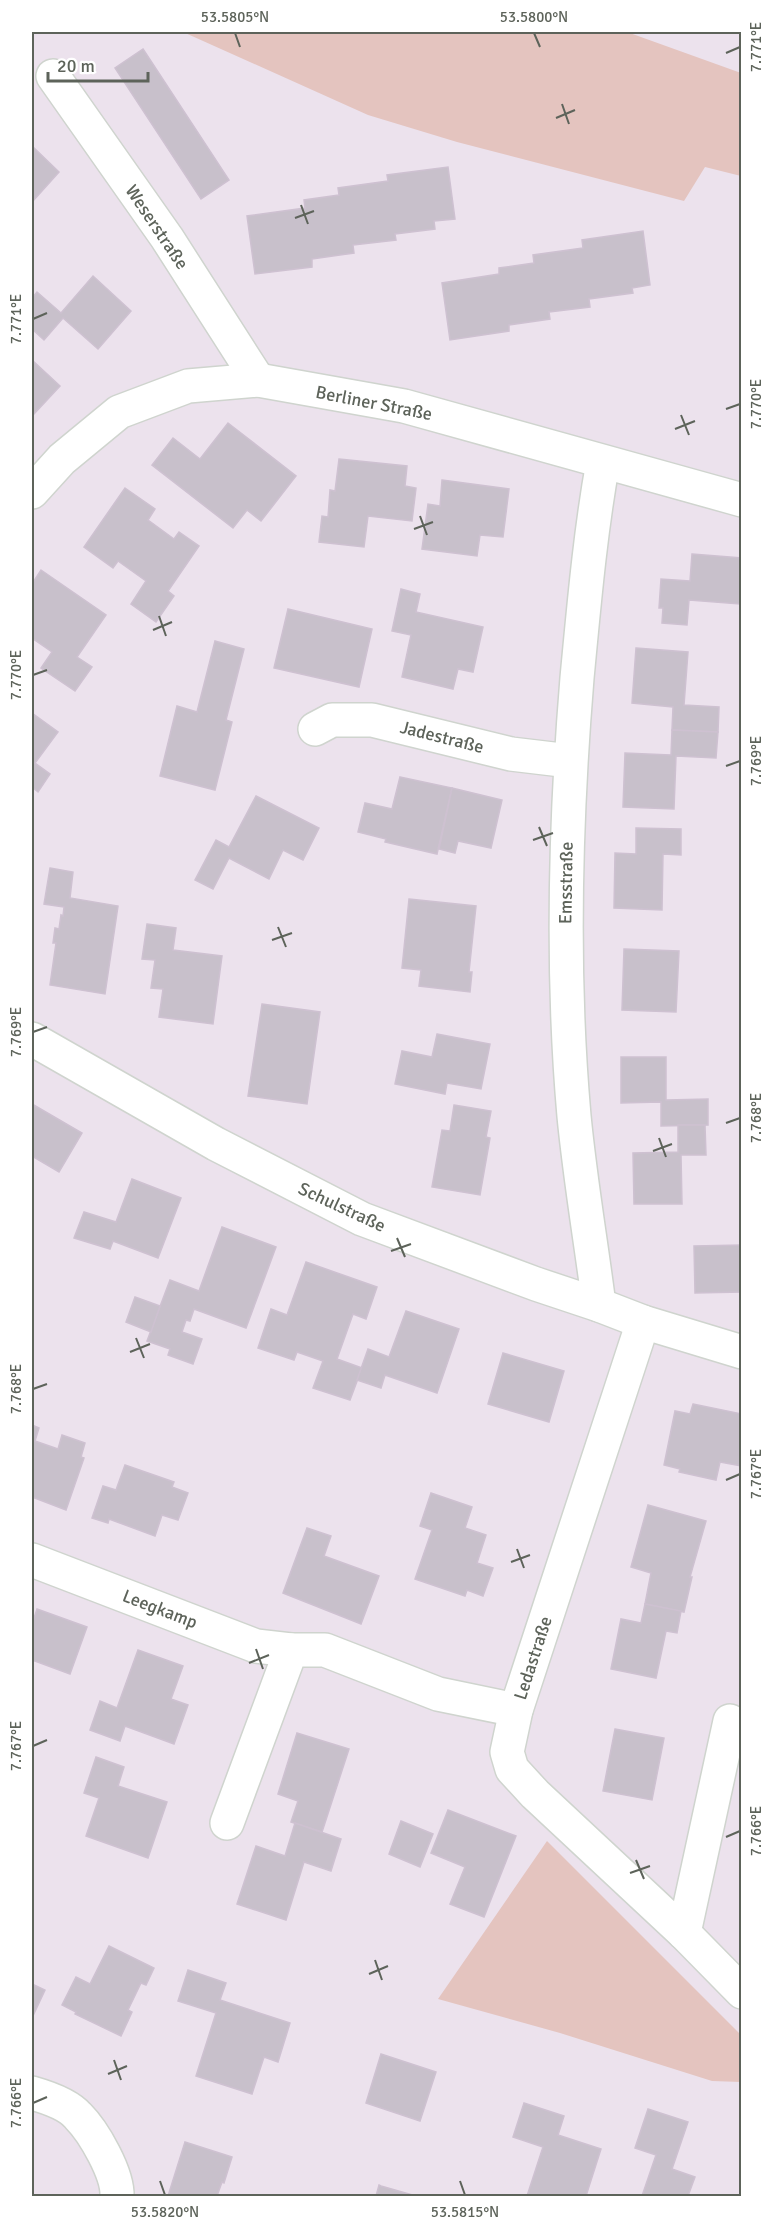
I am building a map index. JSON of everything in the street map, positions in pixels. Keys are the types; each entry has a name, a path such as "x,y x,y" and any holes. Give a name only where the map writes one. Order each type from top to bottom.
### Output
{"street":[{"name":"Weserstraße","path":"53,76 167,238 258,380"},
{"name":"Berliner Straße","path":"32,492 62,459 119,412 188,386 258,380 404,406 741,500"},
{"name":"Emsstraße","path":"599,1305 574,1116 565,941 566,839 570,761 591,527 603,462"},
{"name":"Jadestraße","path":"315,729 332,720 372,720 512,754 570,761"},
{"name":"Schulstraße","path":"32,1039 216,1144 362,1219 642,1322 741,1352"},
{"name":"Ledastraße","path":"642,1322 516,1710 507,1752 512,1769 535,1794 684,1933 741,1992"},
{"name":"Leegkamp","path":"32,1560 256,1646 291,1650 326,1650 438,1694 516,1710"},
{"path":"227,1823 291,1650"},
{"path":"684,1933 730,1721"},
{"path":"32,2092 77,2114 99,2144 117,2187 117,2196"}],"shaded area":[{"path":"183,32 627,32 741,73 741,176 705,167 684,201 457,142 368,115"},
{"path":"547,1841 741,2035 741,2082 712,2081 560,2033 438,1999"}],"building":[{"path":"143,49 229,180 201,199 115,68"},
{"path":"32,146 59,172 32,202"},
{"path":"448,167 455,219 434,221 435,229 395,234 396,240 353,245 354,253 312,259 312,267 255,274 247,216 305,208 304,200 339,195 338,188 388,181 387,175"},
{"path":"643,231 650,285 632,288 633,293 589,299 590,307 549,312 550,319 509,325 509,331 450,340 442,283 499,274 499,268 534,263 533,255 583,248 582,240"},
{"path":"93,276 131,311 98,349 63,318 44,340 32,329 32,298 37,292 61,313"},
{"path":"32,360 60,386 32,416"},
{"path":"228,423 296,476 261,521 247,510 233,528 152,465 173,438 200,459"},
{"path":"339,459 407,466 405,486 416,488 412,521 368,516 364,547 319,542 322,516 328,517 330,490 335,491"},
{"path":"442,480 509,489 503,537 480,535 477,556 422,549 428,504 440,506"},
{"path":"125,488 155,509 148,520 174,539 179,532 199,546 168,591 174,596 156,622 131,604 146,581 118,561 113,568 84,547"},
{"path":"692,554 742,558 740,604 689,600 687,625 662,623 663,608 659,608 661,579 690,581"},
{"path":"41,570 106,615 77,657 92,667 75,691 41,668 52,652 32,638 32,584"},
{"path":"401,589 420,594 416,612 483,627 473,672 458,669 453,689 402,677 411,635 392,631"},
{"path":"288,609 372,629 359,687 274,668"},
{"path":"215,641 244,649 226,720 232,722 215,790 160,776 177,706 197,712"},
{"path":"636,648 688,652 684,705 719,707 718,732 672,730 673,707 632,703"},
{"path":"32,713 58,732 35,763 50,774 38,792 32,787"},
{"path":"672,730 718,732 716,758 676,756 674,809 623,807 625,753 671,755"},
{"path":"400,777 452,788 437,854 385,842 386,839 358,832 365,803 392,809"},
{"path":"452,788 502,800 491,848 458,841 455,853 439,849"},
{"path":"256,796 319,828 303,860 283,850 269,879 229,858 213,889 195,880 216,840 229,847"},
{"path":"636,828 681,829 681,855 663,854 662,910 614,908 615,853 636,854"},
{"path":"50,868 73,872 70,898 118,906 105,994 50,985 56,943 53,943 55,928 59,929 64,907 44,904"},
{"path":"409,899 476,906 469,972 472,972 470,992 419,986 421,970 402,968"},
{"path":"147,924 176,928 173,950 222,956 213,1024 159,1017 163,989 151,988 155,960 142,959"},
{"path":"624,949 679,951 676,1012 622,1010"},
{"path":"262,1004 320,1012 307,1104 248,1096"},
{"path":"437,1034 490,1044 481,1089 447,1083 445,1094 395,1084 402,1051 432,1057"},
{"path":"621,1057 666,1057 666,1100 708,1099 708,1125 661,1126 661,1102 621,1103"},
{"path":"32,1104 82,1133 59,1172 32,1156"},
{"path":"454,1105 491,1111 486,1137 490,1138 480,1195 432,1187 442,1130 450,1131"},
{"path":"678,1125 705,1125 706,1155 681,1155 682,1204 634,1204 633,1153 678,1152"},
{"path":"132,1179 181,1198 158,1258 113,1241 110,1249 74,1238 84,1212 116,1222"},
{"path":"222,1227 276,1247 246,1328 194,1309 190,1321 186,1320 182,1332 202,1339 193,1364 168,1355 170,1349 147,1341 170,1280 199,1291"},
{"path":"742,1245 742,1292 695,1293 694,1246"},
{"path":"306,1262 377,1287 366,1319 353,1314 337,1359 362,1368 350,1400 313,1388 323,1361 297,1352 294,1360 258,1348 271,1309 287,1315"},
{"path":"135,1297 160,1306 151,1332 126,1322"},
{"path":"406,1311 459,1329 437,1393 385,1375 381,1388 357,1380 368,1349 389,1357"},
{"path":"503,1353 564,1371 549,1422 488,1404"},
{"path":"693,1404 742,1414 742,1466 720,1462 716,1480 679,1472 680,1469 664,1465 675,1411 690,1414"},
{"path":"32,1425 39,1428 35,1441 58,1449 62,1435 85,1443 81,1457 84,1458 66,1510 32,1497"},
{"path":"125,1465 174,1482 172,1487 188,1493 178,1520 162,1515 155,1536 109,1519 108,1523 92,1518 103,1486 116,1490"},
{"path":"431,1493 472,1507 465,1528 486,1535 477,1563 493,1568 483,1596 467,1590 465,1596 415,1579 432,1530 420,1526"},
{"path":"648,1505 706,1521 690,1577 692,1577 684,1612 645,1604 651,1573 631,1567"},
{"path":"307,1528 331,1536 324,1556 379,1576 361,1624 283,1593"},
{"path":"645,1604 681,1611 677,1633 666,1631 656,1678 611,1669 621,1619 641,1623"},
{"path":"37,1609 87,1627 70,1674 32,1660 32,1624"},
{"path":"138,1650 183,1666 171,1699 188,1705 174,1744 125,1726 120,1741 90,1730 100,1701 117,1708"},
{"path":"615,1729 664,1738 652,1800 603,1791"},
{"path":"297,1733 349,1749 322,1832 291,1822 298,1801 278,1794"},
{"path":"96,1757 124,1767 118,1786 167,1802 148,1858 86,1836 99,1798 84,1793"},
{"path":"448,1810 516,1836 484,1917 450,1904 465,1867 431,1853"},
{"path":"401,1821 433,1834 420,1867 389,1854"},
{"path":"295,1823 341,1839 331,1871 304,1862 286,1920 237,1904 256,1846 285,1856"},
{"path":"109,1946 154,1968 146,1985 141,1983 128,2010 132,2012 121,2036 75,2014 76,2012 62,2005 76,1977 90,1984"},
{"path":"188,1970 226,1983 220,2000 290,2023 278,2062 264,2057 252,2094 196,2076 216,2013 178,2001"},
{"path":"32,1984 45,1990 32,2018"},
{"path":"381,2054 436,2072 420,2121 366,2103"},
{"path":"524,2103 564,2116 558,2135 601,2149 586,2196 527,2196 543,2147 513,2137"},
{"path":"648,2109 688,2122 672,2169 695,2177 688,2196 642,2196 656,2155 635,2148"},
{"path":"185,2142 232,2157 224,2183 222,2182 217,2196 168,2196"},
{"path":"379,2185 381,2186 416,2196 376,2196"}]}
